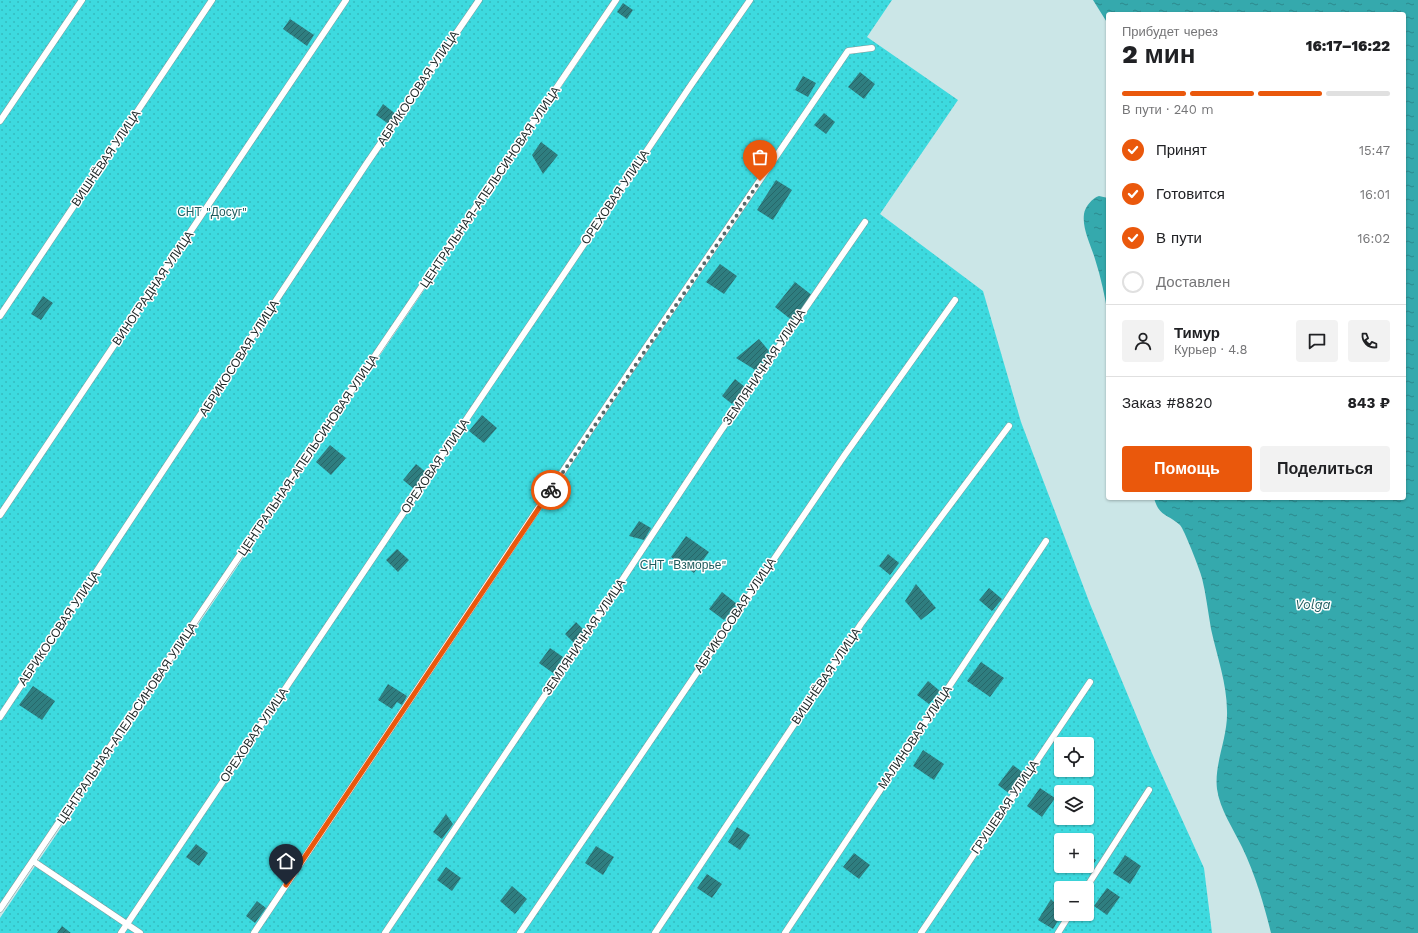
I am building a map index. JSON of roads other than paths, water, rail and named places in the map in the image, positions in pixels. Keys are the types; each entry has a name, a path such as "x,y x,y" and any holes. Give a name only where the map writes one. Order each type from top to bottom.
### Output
{"lane":[{"path":"0,121 82,0"},
{"name":"ВИШНЁВАЯ УЛИЦА","path":"0,316 212,0"},
{"name":"ВИНОГРАДНАЯ УЛИЦА","path":"0,515 346,0"},
{"name":"АБРИКОСОВАЯ УЛИЦА","path":"0,717 367,163 479,0"},
{"name":"ЦЕНТРАЛЬНАЯ-АПЕЛЬСИНОВАЯ УЛИЦА","path":"0,909 616,0"},
{"name":"ОРЕХОВАЯ УЛИЦА","path":"121,933 691,84 750,0"},
{"path":"254,933 636,362 848,51 872,48"},
{"name":"ЗЕМЛЯНИЧНАЯ УЛИЦА","path":"385,933 601,613 720,432 865,222"},
{"name":"АБРИКОСОВАЯ УЛИЦА","path":"520,933 844,456 955,300"},
{"name":"ВИШНЁВАЯ УЛИЦА","path":"655,933 861,624 1009,426"},
{"name":"МАЛИНОВАЯ УЛИЦА","path":"785,933 1046,541"},
{"name":"ГРУШЕВАЯ УЛИЦА","path":"921,933 1090,682"},
{"path":"1090,881 1149,790"},
{"path":"33,861 140,933"},
{"path":"1058,933 1066,921"}],"water":[{"name":"Volga","path":"1093,0 1418,0 1418,933 1271,933 1255,878 1247,857 1224,812 1217,789 1217,770 1227,721 1227,701 1224,680 1211,629 1202,578 1182,528 1176,521 1158,509 1155,500 1406,500 1406,12 1106,12 1106,21"},
{"path":"1099,196 1106,198 1106,305 1101,280 1084,225 1085,211 1087,206"}],"park label":[{"name":"СНТ \"Досуг\"","path":"212,212"},
{"name":"СНТ \"Взморье\"","path":"683,565"}]}
